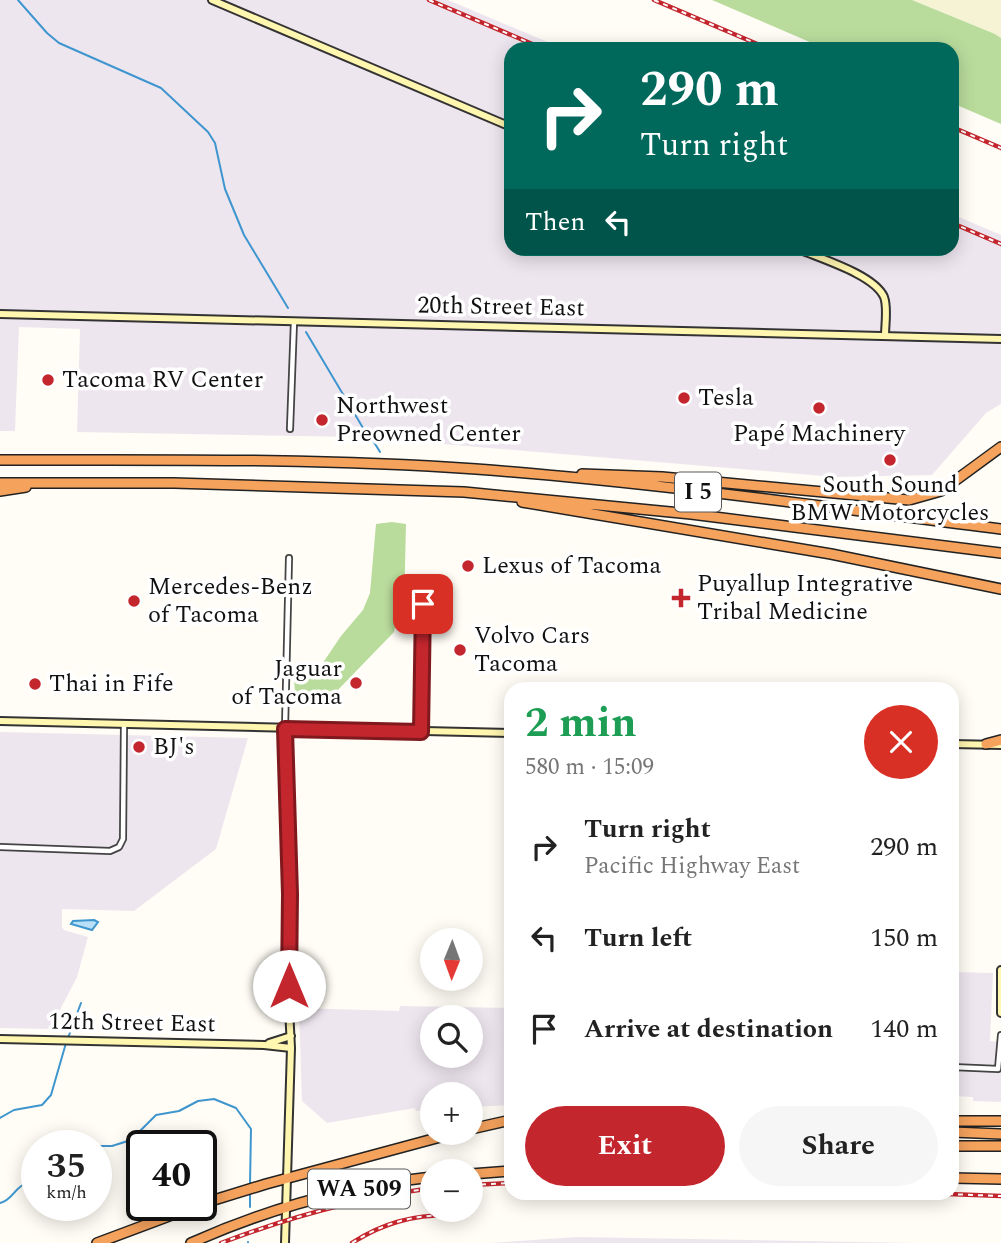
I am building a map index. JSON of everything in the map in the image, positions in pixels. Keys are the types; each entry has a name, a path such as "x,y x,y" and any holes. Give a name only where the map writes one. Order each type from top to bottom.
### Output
{"highway":[{"path":"558,476 594,473 662,477 909,500 941,491 1001,447"},
{"name":"I 5","path":"0,460 214,460 374,464 558,476 1001,529"},
{"path":"0,491 71,482"},
{"name":"I 5","path":"0,483 71,482 448,492 641,509 1001,553"},
{"path":"448,492 601,514 831,554 1001,591"},
{"path":"986,744 1001,742"},
{"path":"959,1121 1001,1121"},
{"path":"483,1126 504,1122"},
{"path":"959,1132 1001,1134"},
{"name":"WA 509","path":"217,1199 420,1142"},
{"path":"959,1146 1001,1146"},
{"path":"483,1173 504,1172"},
{"path":"959,1178 1001,1179"},
{"name":"WA 509","path":"191,1243 286,1208 361,1189 420,1179"},
{"name":"WA 509","path":"97,1243 156,1221"}],"main road":[{"path":"212,0 504,124"},
{"path":"814,256 874,284 884,298 885,336"},
{"name":"20th Street East","path":"0,314 1001,339"},
{"path":"0,721 504,733"},
{"path":"285,729 291,1036 285,1243"},
{"path":"959,744 986,744 1001,751"},
{"path":"1001,970 1001,1013"},
{"name":"12th Street East","path":"264,1045 291,1036"},
{"name":"12th Street East","path":"0,1039 264,1045 291,1048"}],"street":[{"path":"290,429 294,321"},
{"path":"285,729 289,558"},
{"path":"421,732 423,604"},
{"path":"0,847 110,851 119,847 123,839 124,724"},
{"path":"959,1068 998,1069 1001,1035"}],"shaded area":[{"path":"0,0 448,0 547,42 504,42 504,256 959,256 959,217 1001,235 1001,404 986,413 932,475 835,477 359,437 77,432 80,329 19,327 15,431 0,431"},
{"path":"912,0 1001,0 1001,38 995,34"},
{"path":"0,732 248,738 216,849 134,911 62,909 64,930 88,937 77,977 50,1029 0,1028"},
{"path":"959,972 993,973 990,1041 1001,1042 1001,1102 973,1101 973,1097 959,1096"},
{"path":"400,1006 420,1006 420,1068 483,1068 483,1007 504,1008 504,1105 483,1106 483,1082 420,1082 420,1111 416,1111 415,1108 327,1123 302,1101 299,1008 399,1011"},
{"path":"577,1237 919,1243 491,1243"}],"green space":[{"path":"712,0 912,0 995,34 1001,38 1001,124 959,106 959,42 810,42"},
{"path":"376,524 406,524 404,609 396,622 394,632 333,695 321,696 307,707 296,705 294,679 314,676 341,636 363,610 370,593"}],"water":[{"path":"73,921 98,922 92,930 71,924"}],"waterway":[{"path":"18,0 59,43 161,88 208,132 215,143 225,189 244,235 288,308"},
{"path":"306,332 380,452"},
{"path":"68,1038 81,1003"},
{"path":"0,1118 14,1110 42,1105 51,1095 66,1043"},
{"path":"112,1146 131,1140 156,1115 179,1111 198,1101 214,1099 236,1108 251,1129 250,1184"},
{"path":"0,1203 21,1186"},
{"path":"250,1193 250,1207"}],"railway":[{"path":"429,0 528,42"},
{"path":"654,0 753,42"},
{"path":"959,130 1001,148"},
{"path":"959,226 1001,244"},
{"path":"483,1184 504,1183"},
{"path":"221,1243 325,1210 420,1190"},
{"path":"959,1194 1001,1196"},
{"path":"352,1243 375,1230 420,1218"}],"place":[{"name":"Tacoma RV Center","path":"48,380"},
{"name":"Tesla","path":"684,398"},
{"name":"Papé Machinery","path":"819,408"},
{"name":"Northwest Preowned Center","path":"322,420"},
{"name":"South Sound BMW Motorcycles","path":"890,460"},
{"name":"Lexus of Tacoma","path":"468,566"},
{"name":"Puyallup Integrative Tribal Medicine","path":"681,598"},
{"name":"Mercedes-Benz of Tacoma","path":"134,601"},
{"name":"Volvo Cars Tacoma","path":"460,650"},
{"name":"Jaguar of Tacoma","path":"356,683"},
{"name":"Thai in Fife","path":"35,684"},
{"name":"BJ's","path":"139,747"}],"route":[{"path":"289,986 290,894 285,729 421,732 423,604"}]}
